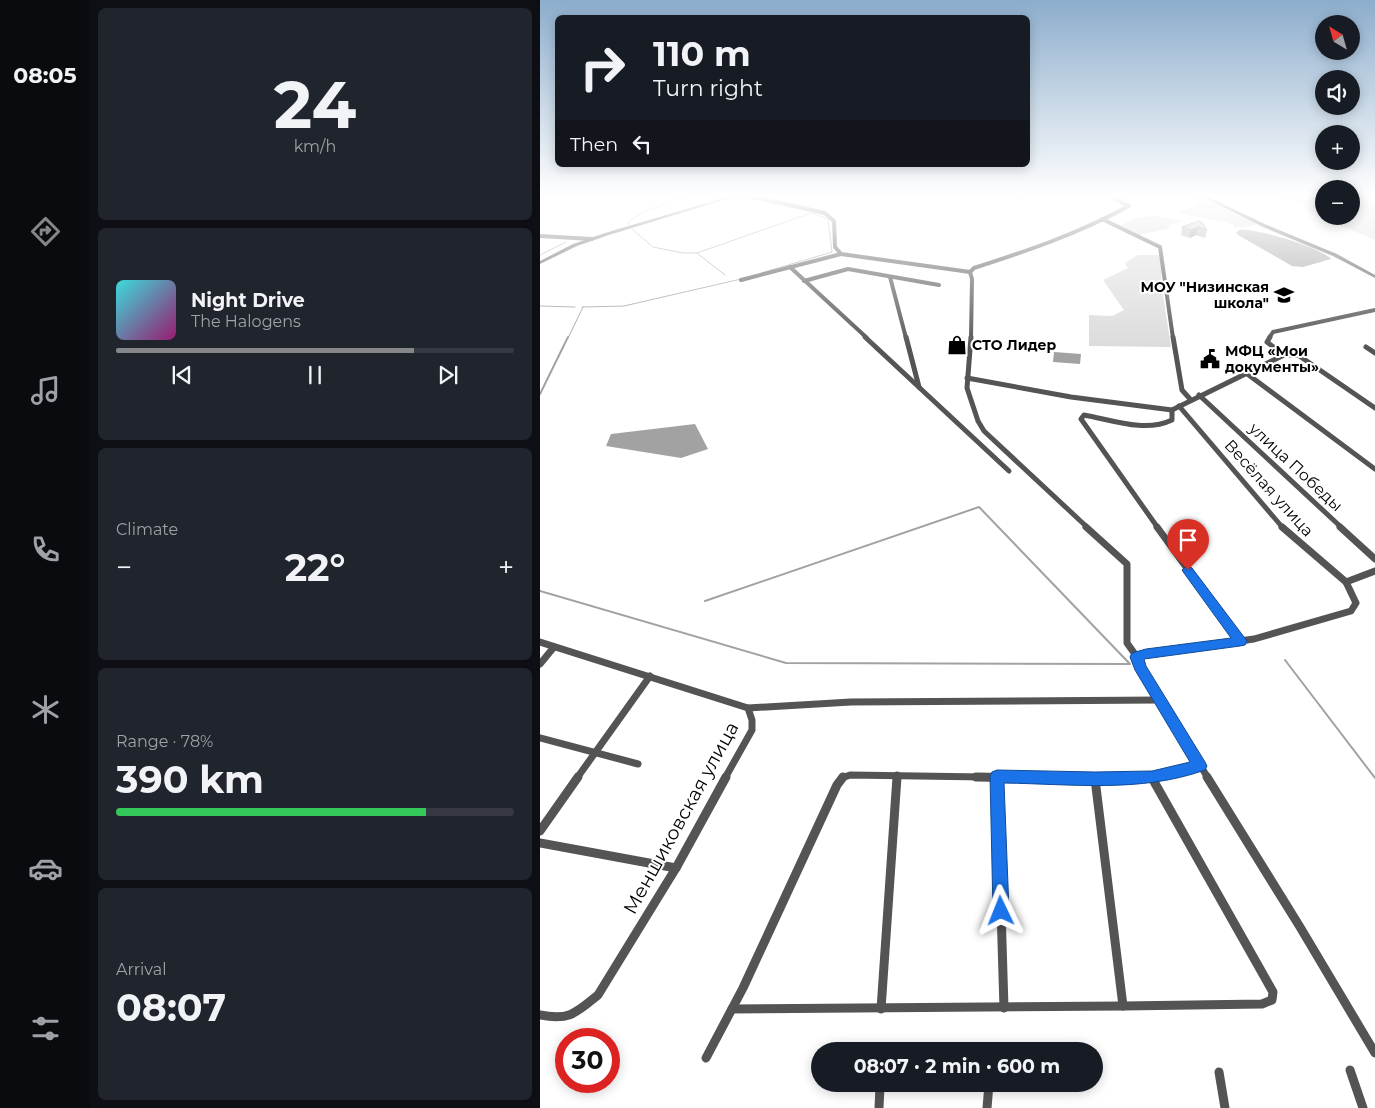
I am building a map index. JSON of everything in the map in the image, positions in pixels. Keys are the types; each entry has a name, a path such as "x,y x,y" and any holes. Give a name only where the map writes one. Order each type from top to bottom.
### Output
{"street":[{"path":"540,263 577,246"},
{"path":"835,246 841,254"},
{"path":"970,272 974,268 1045,246"},
{"path":"1157,246 1160,247 1177,368 1182,390 1190,400"},
{"path":"1315,246 1375,277"},
{"path":"741,280 841,254 970,272"},
{"path":"790,267 1009,471"},
{"path":"804,281 848,269 939,285"},
{"path":"970,272 972,279 971,338 966,388 978,421 984,431 1127,564 1127,643 1137,657 1139,667 1375,1053"},
{"path":"890,277 919,388"},
{"path":"1284,355 1267,342 1272,332 1375,310"},
{"path":"1366,348 1375,353"},
{"path":"967,378 1070,397 1172,410 1199,395 1284,355 1298,355 1375,408"},
{"path":"1246,372 1375,469"},
{"name":"улица Победы","path":"1199,395 1375,559"},
{"name":"Весёлая улица","path":"1178,406 1285,530 1346,582"},
{"path":"1172,410 1172,420 1157,425 1135,424 1084,414 1082,422 1240,641"},
{"path":"1137,657 1146,654 1254,640 1351,612 1356,604 1346,582 1375,572"},
{"name":"Меншиковская улица","path":"540,642 748,708 752,720 752,730 676,868 598,995 579,1011 558,1019 540,1015"},
{"path":"540,664 554,647"},
{"path":"540,831 650,676"},
{"path":"748,708 851,702 1159,700"},
{"path":"540,738 638,764"},
{"path":"706,1058 732,1009 837,785 843,778 850,775 897,775 1095,779 1152,778 1200,766"},
{"path":"881,1009 897,775"},
{"path":"997,776 1004,1008"},
{"path":"732,1009 1004,1008 1262,1004 1272,1000 1273,992 1152,778"},
{"path":"1095,779 1122,1006"},
{"path":"540,843 676,868"},
{"path":"1350,1070 1363,1108"},
{"path":"1219,1072 1225,1108"},
{"path":"878,1108 879,1092"},
{"path":"987,1108 989,1092"}],"shaded area":[{"path":"1257,246 1305,246 1325,254 1331,259 1303,267 1292,266"},
{"path":"1138,255 1159,255 1162,264 1161,282 1171,347 1089,346 1089,315 1112,316 1124,310 1103,280 1128,268 1125,263"},
{"path":"1054,352 1081,354 1080,364 1053,362"},
{"path":"695,424 708,449 681,458 606,446 611,434"}],"waterway":[{"path":"540,255 559,246"},
{"path":"651,246 683,253 697,253"},
{"path":"697,253 718,246"},
{"path":"761,273 832,252 831,246"},
{"path":"697,253 725,275"},
{"path":"582,307 624,306 741,279"},
{"path":"540,306 575,307"},
{"path":"568,338 583,307"},
{"path":"540,394 568,337"},
{"path":"540,591 786,663 1130,664 979,507 705,601"},
{"path":"1285,660 1375,778"}],"place":[{"name":"МОУ \"Низинская школа\"","path":"1284,295"},
{"name":"СТО Лидер","path":"957,345"},
{"name":"МФЦ «Мои документы»","path":"1210,359"}],"route":[{"path":"1001,911 997,776 1095,779 1152,778 1200,766 1139,667 1137,657 1146,654 1240,641 1188,570"}]}
